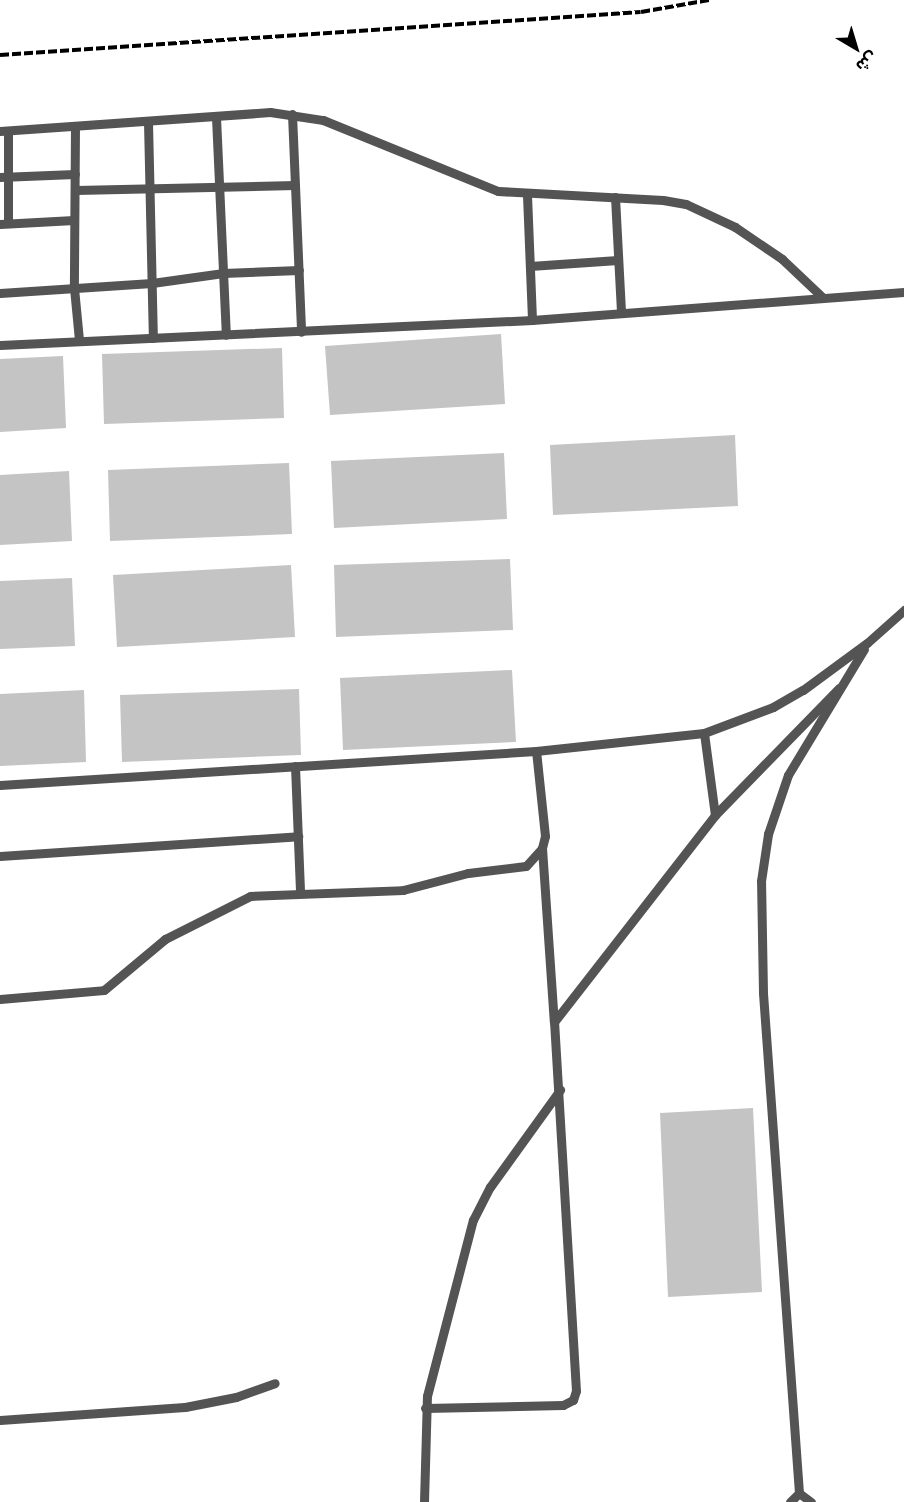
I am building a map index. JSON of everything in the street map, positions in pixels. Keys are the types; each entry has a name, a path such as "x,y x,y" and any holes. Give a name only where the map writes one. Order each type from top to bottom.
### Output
{"street":[{"path":"292,114 301,332"},
{"path":"74,220 4,223 4,131 292,114 353,130 498,191 527,195 615,196 663,200 712,214 782,260 822,297"},
{"path":"216,117 226,335"},
{"path":"148,122 153,338"},
{"path":"75,127 74,288 79,340"},
{"path":"4,177 75,174"},
{"path":"76,190 219,184 295,185"},
{"path":"527,195 532,320"},
{"path":"615,196 621,313"},
{"path":"530,266 618,260"},
{"path":"0,293 152,283 223,273 299,270"},
{"path":"0,345 532,320 904,292"},
{"path":"0,785 536,751 704,733 773,707 867,643 904,610"},
{"path":"811,1502 799,1493 763,993 761,881 768,834 780,795 839,688 867,643"},
{"path":"554,1022 715,815 839,688"},
{"path":"704,733 715,815"},
{"path":"425,1408 562,1405 573,1401 576,1390 560,1090 542,848 545,821 536,751"},
{"path":"295,766 300,893"},
{"path":"0,856 298,836"},
{"path":"0,999 96,993 120,980 165,939 230,903 262,894 418,888 468,873 515,870 535,859 542,848"},
{"path":"424,1502 425,1408 431,1374 478,1208 560,1090"},
{"path":"0,1420 185,1407 236,1397 275,1383"},
{"path":"790,1502 799,1493"}],"building":[{"path":"501,334 505,404 330,415 325,346"},
{"path":"282,348 284,418 104,424 102,354"},
{"path":"63,356 66,428 0,432 0,359"},
{"path":"735,435 738,506 553,515 550,445"},
{"path":"504,453 507,519 334,528 331,461"},
{"path":"289,463 292,534 110,541 108,470"},
{"path":"69,471 72,541 0,545 0,475"},
{"path":"510,559 513,630 336,637 334,565"},
{"path":"291,565 295,637 117,647 113,575"},
{"path":"72,578 75,646 0,649 0,581"},
{"path":"512,670 516,742 343,750 340,678"},
{"path":"299,689 301,755 122,762 120,695"},
{"path":"84,690 86,762 0,766 0,694"},
{"path":"753,1108 762,1292 668,1297 660,1113"}],"railway":[{"path":"0,55 641,12 709,0"}]}
